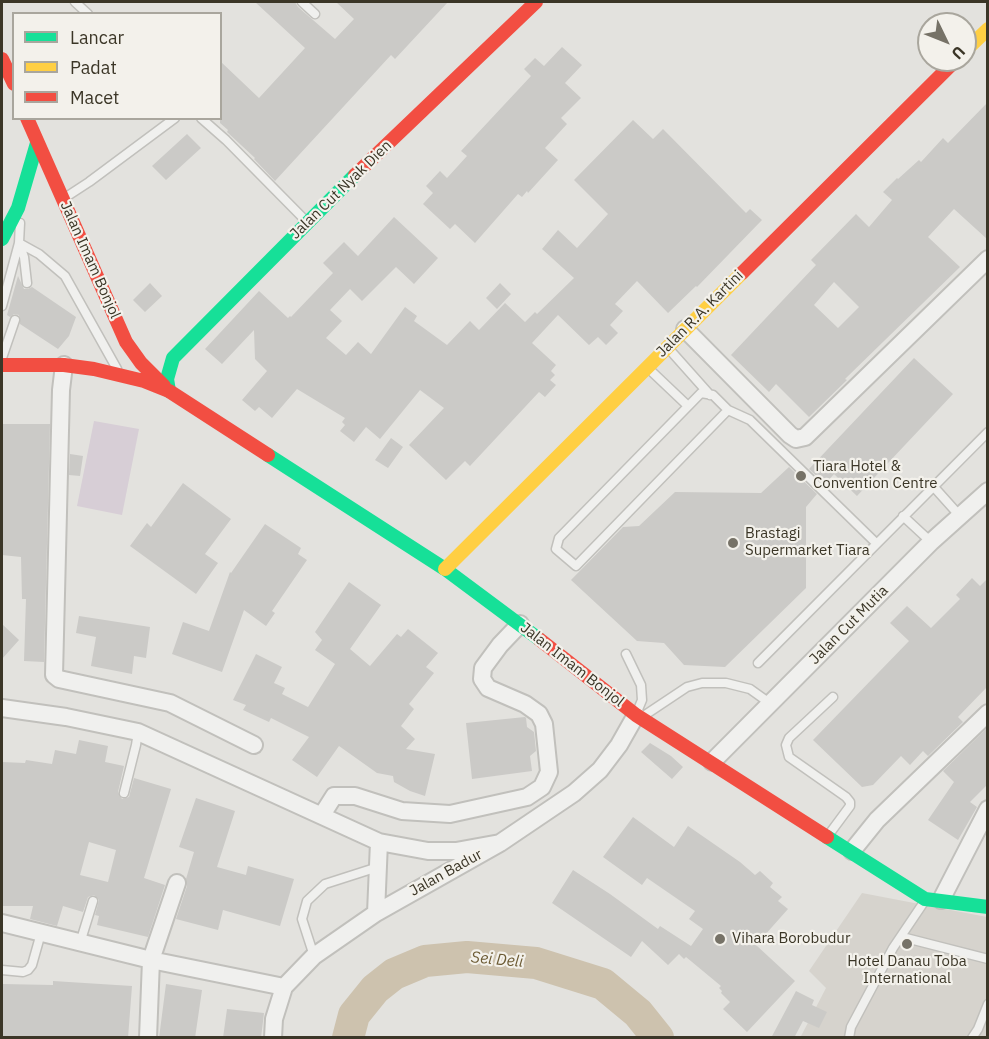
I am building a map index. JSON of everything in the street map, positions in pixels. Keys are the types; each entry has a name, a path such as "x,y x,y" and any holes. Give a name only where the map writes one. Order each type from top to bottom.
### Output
{"main road":[{"name":"Jalan Cut Nyak Dien","path":"169,391 167,378 173,358 307,222 536,2"},
{"path":"2,59 12,80"},
{"name":"Jalan R.A. Kartini","path":"445,569 944,72"},
{"name":"Jalan Imam Bonjol","path":"28,120 126,342 141,363 169,391 445,569 520,624 638,717 933,900 987,907"},
{"path":"2,239 18,208 36,143"},
{"name":"Jalan Imam Bonjol","path":"2,365 64,365 120,374 169,391"}],"street":[{"path":"685,329 789,435 796,439 805,437 987,259"},
{"path":"64,365 61,390 54,675 59,679 170,703 254,745"},
{"name":"Jalan Cut Mutia","path":"712,762 931,542 987,492"},
{"path":"322,815 334,796 356,796 402,810 450,814 527,797 542,787 549,772 544,724 539,714 488,688 482,679 483,668 520,624"},
{"path":"2,708 66,717 138,732 379,842 404,848 437,851 456,851 500,843"},
{"path":"852,850 877,820 987,713"},
{"name":"Jalan Badur","path":"273,1038 274,1019 284,987 314,956 376,913 500,843 574,793 600,770 638,717"},
{"path":"933,900 987,809"},
{"path":"376,913 379,842"},
{"path":"148,1038 151,960 177,883"},
{"path":"2,923 151,960 284,987"}],"lane":[{"path":"303,2 315,14"},
{"path":"63,199 172,120"},
{"path":"203,120 307,222"},
{"path":"2,306 19,243 18,208"},
{"path":"19,243 24,257 27,283"},
{"path":"19,243 39,254 65,276 120,374"},
{"path":"2,358 15,320"},
{"path":"667,347 710,394 728,410 750,420 876,543"},
{"path":"647,367 688,406"},
{"path":"710,394 701,393 688,406 560,538 556,549 576,566 728,410"},
{"path":"758,663 987,432"},
{"path":"777,447 789,435"},
{"path":"933,486 959,515"},
{"path":"903,516 931,542"},
{"path":"626,654 641,685 642,700 638,717"},
{"path":"638,717 687,687 702,683 726,683 750,689 771,704"},
{"path":"828,836 850,806 850,802 789,757 786,745 789,738 833,697"},
{"path":"124,793 138,732"},
{"path":"314,956 302,919 307,901 325,884 378,867"},
{"path":"849,1038 851,1027 893,948 933,900"},
{"path":"80,943 93,901"},
{"path":"2,970 23,972 28,970 32,965 41,933"},
{"path":"902,937 987,959"},
{"path":"972,1038 978,1029 987,1004"}],"shaded area":[{"path":"94,421 139,429 122,515 77,506"},
{"name":"Hotel Danau Toba International","path":"862,893 987,917 987,1037 800,1038 826,988 809,971"}],"building":[{"path":"255,2 295,2 335,39 354,19 336,2 448,2 395,59 391,55 275,181 220,123 222,120 222,63 259,98 305,48"},
{"path":"562,47 582,65 565,83 581,98 561,118 567,124 545,148 558,160 528,193 527,191 522,197 518,194 475,243 455,224 450,229 423,204 433,193 426,186 440,171 447,178 467,156 461,151 531,76 524,69 535,58 544,66"},
{"path":"987,103 987,239 954,209 928,237 960,267 809,417 776,384 769,392 731,355 816,265 811,260 856,214 869,227 892,200 883,192 919,160 921,162 943,138 948,143","holes":["834,282 859,307 838,328 814,305"]},
{"path":"633,120 653,139 663,129 746,213 750,209 762,220 697,287 668,313 637,281 615,304 623,311 610,325 618,333 606,345 598,337 589,345 558,315 532,343 556,365 551,371 555,375 550,380 556,385 545,397 539,392 470,466 465,461 446,480 409,445 444,408 420,390 380,439 366,427 354,442 340,431 345,425 342,422 345,418 297,389 272,418 259,407 255,411 242,400 267,371 255,359 254,330 222,364 205,349 259,291 288,318 291,317 333,273 323,263 344,242 358,256 394,217 438,258 414,284 396,267 362,301 350,289 330,310 342,321 326,338 346,355 358,342 371,354 405,307 417,316 414,321 447,345 470,321 479,330 505,303 525,322 535,312 537,314 574,278 542,249 558,230 577,248 608,214 574,180"},
{"path":"187,134 201,148 166,180 152,166"},
{"path":"18,276 24,289 32,287 76,317 69,336 58,349 20,324 19,315 14,314 10,317 7,315"},
{"path":"150,283 162,296 145,312 133,300"},
{"path":"500,283 511,294 497,309 486,298"},
{"path":"914,358 953,394 857,496 834,474 825,484 809,469"},
{"path":"2,424 50,424 44,662 24,661 26,599 22,599 21,557 2,555"},
{"path":"391,438 403,447 388,468 375,460"},
{"path":"70,454 83,456 80,476 69,475"},
{"path":"789,467 817,494 806,507 806,588 725,667 684,665 664,643 637,641 571,580 623,527 639,526 675,492 761,493"},
{"path":"183,483 231,519 205,554 218,563 196,594 130,546 147,523 151,527"},
{"path":"265,524 301,548 298,554 307,560 272,611 275,613 266,626 244,610 222,672 172,654 183,622 209,631 230,572"},
{"path":"972,578 980,586 987,579 987,687 958,717 963,722 928,756 923,751 910,765 901,756 873,785 862,787 813,740 909,641 890,623 907,606 931,628 960,599 956,595"},
{"path":"349,582 381,605 350,649 370,666 397,634 401,637 408,629 438,653 426,667 434,673 409,704 414,709 401,726 415,739 406,749 435,754 425,796 394,782 393,776 377,773 339,746 317,777 292,760 309,737 271,718 269,722 243,710 246,705 233,700 256,654 282,667 274,683 285,688 282,694 308,707 335,664 315,650 322,640 315,632"},
{"path":"79,616 150,627 146,658 134,656 132,674 91,666 96,637 76,633"},
{"path":"2,624 19,640 2,659"},
{"path":"525,717 527,727 534,732 536,751 530,756 532,771 472,779 466,723"},
{"path":"987,728 987,785 970,802 977,807 958,840 928,820 954,782 943,771"},
{"path":"79,740 108,746 105,762 124,766 118,792 122,799 129,797 134,778 171,789 144,878 165,885 148,937 97,925 99,916 95,915 99,900 94,895 88,897 83,912 63,906 57,926 30,919 33,906 2,906 2,762 25,763 26,760 52,764 55,750 76,754","holes":["89,842 116,850 108,882 80,875"]},
{"path":"650,743 671,756 683,767 672,779 641,752"},
{"path":"196,798 235,811 217,867 246,875 248,866 294,879 280,926 223,910 218,930 176,919 187,886 186,879 194,852 179,847"},
{"path":"633,817 674,847 688,826 755,875 760,871 773,883 770,887 782,897 778,901 788,909 756,945 795,981 747,1032 723,1009 730,1002 721,993 719,988 721,986 686,957 684,959 679,954 668,965 642,941 631,957 552,903 573,870 658,929 660,926 691,946 703,929 689,919 695,911 647,878 642,885 603,857"},
{"path":"53,981 132,986 128,1038 2,1038 2,984 53,985"},
{"path":"166,984 202,990 195,1038 159,1038"},
{"path":"796,991 814,1000 812,1005 827,1012 819,1028 803,1021 794,1038 771,1038"},
{"path":"227,1009 264,1013 261,1038 223,1038"}],"waterway":[{"name":"Sei Deli","path":"348,1038 354,1015 375,989 394,974 425,961 467,957 536,963 603,984 638,1013 658,1038"}],"traffic: fast":[{"path":"2,239 18,208 37,143"},
{"path":"169,391 167,379 173,358 355,175"},
{"path":"268,455 445,569 539,639"},
{"path":"827,837 925,899 988,907"}],"traffic: slow":[{"path":"977,40 988,29"},
{"path":"445,569 742,273"}],"traffic: jam":[{"path":"355,175 536,2"},
{"path":"2,59 12,80"},
{"path":"742,273 944,72"},
{"path":"28,120 126,342 141,363 164,386"},
{"path":"2,365 64,365 94,369 144,381 169,391 268,455"},
{"path":"539,639 636,715 827,837"}],"place":[{"name":"Tiara Hotel & Convention Centre","path":"801,476"},
{"name":"Brastagi Supermarket Tiara","path":"733,543"},
{"name":"Vihara Borobudur","path":"720,939"},
{"name":"Hotel Danau Toba International","path":"907,944"}]}
